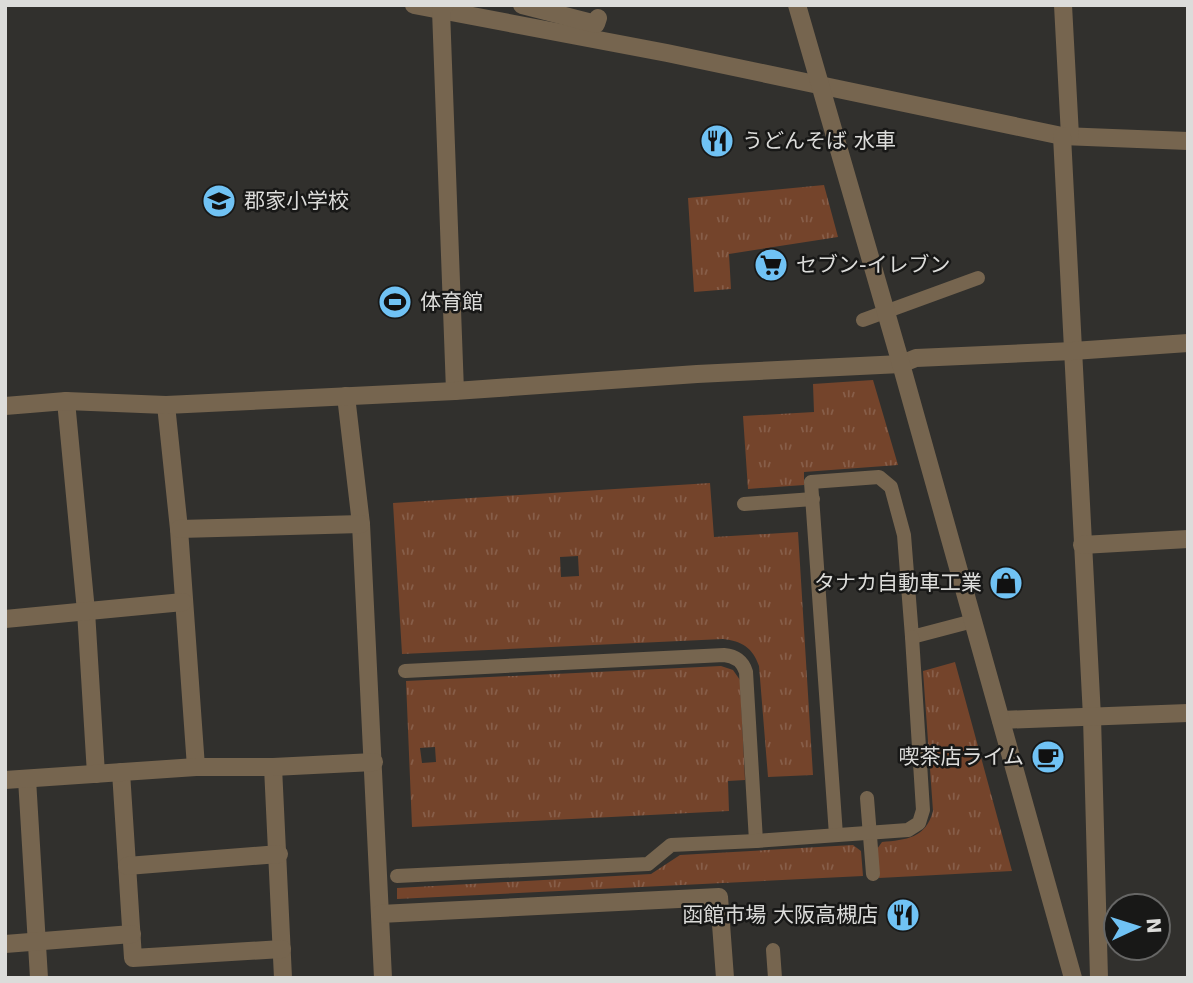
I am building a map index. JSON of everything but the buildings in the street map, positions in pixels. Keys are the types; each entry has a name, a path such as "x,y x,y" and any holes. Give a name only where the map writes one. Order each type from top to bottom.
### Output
{"street":[{"path":"414,5 443,8 667,53 1066,136 1188,141"},
{"path":"522,5 596,24 598,18"},
{"path":"797,5 1073,978"},
{"path":"1063,5 1073,351 1092,717 1099,978"},
{"path":"443,8 455,391"},
{"path":"5,406 66,401 166,405 455,391 697,374 901,364 916,358 1188,343"},
{"path":"346,396 361,524 383,978"},
{"path":"66,401 86,611 96,774"},
{"path":"166,405 179,529 195,766"},
{"path":"179,529 361,524"},
{"path":"1082,545 1188,539"},
{"path":"5,619 183,602"},
{"path":"1001,720 1188,713"},
{"path":"5,780 195,766 273,767 374,762"},
{"path":"273,767 283,978"},
{"path":"121,772 133,958 282,949"},
{"path":"27,779 39,978"},
{"path":"127,866 279,854"},
{"path":"380,914 719,897 724,978"},
{"path":"5,944 132,934"}],"lane":[{"path":"863,320 978,278"},
{"path":"397,876 648,864 671,845 756,841 908,830 919,823 922,816 904,535 891,487 879,477 811,482 836,835"},
{"path":"744,504 813,499"},
{"path":"912,637 973,621"},
{"path":"405,671 724,655 736,658 746,672 756,841"},
{"path":"867,798 873,874"},
{"path":"773,950 775,978"}],"green space":[{"path":"824,185 838,237 729,254 731,289 694,292 688,198"},
{"path":"873,380 898,465 804,472 804,485 748,489 743,416 814,412 813,384"},
{"path":"710,483 714,537 798,532 813,775 768,777 759,666 750,650 736,642 723,639 402,654 393,503","holes":["578,556 579,576 561,577 560,557"]},
{"path":"955,662 1012,871 879,878 877,849 882,842 914,836 930,820 933,811 923,671"},
{"path":"721,666 733,670 740,680 745,780 728,781 729,811 412,827 406,681","holes":["435,747 436,762 422,763 420,748"]},
{"path":"853,845 861,851 863,876 397,899 397,888 651,874 680,855"}],"place":[{"name":"うどんそば 水車","path":"717,141"},
{"name":"郡家小学校","path":"219,201"},
{"name":"セブン-イレブン","path":"771,265"},
{"name":"体育館","path":"395,302"},
{"name":"タナカ自動車工業","path":"1006,583"},
{"name":"喫茶店ライム","path":"1048,757"},
{"name":"函館市場 大阪高槻店","path":"903,915"}]}
